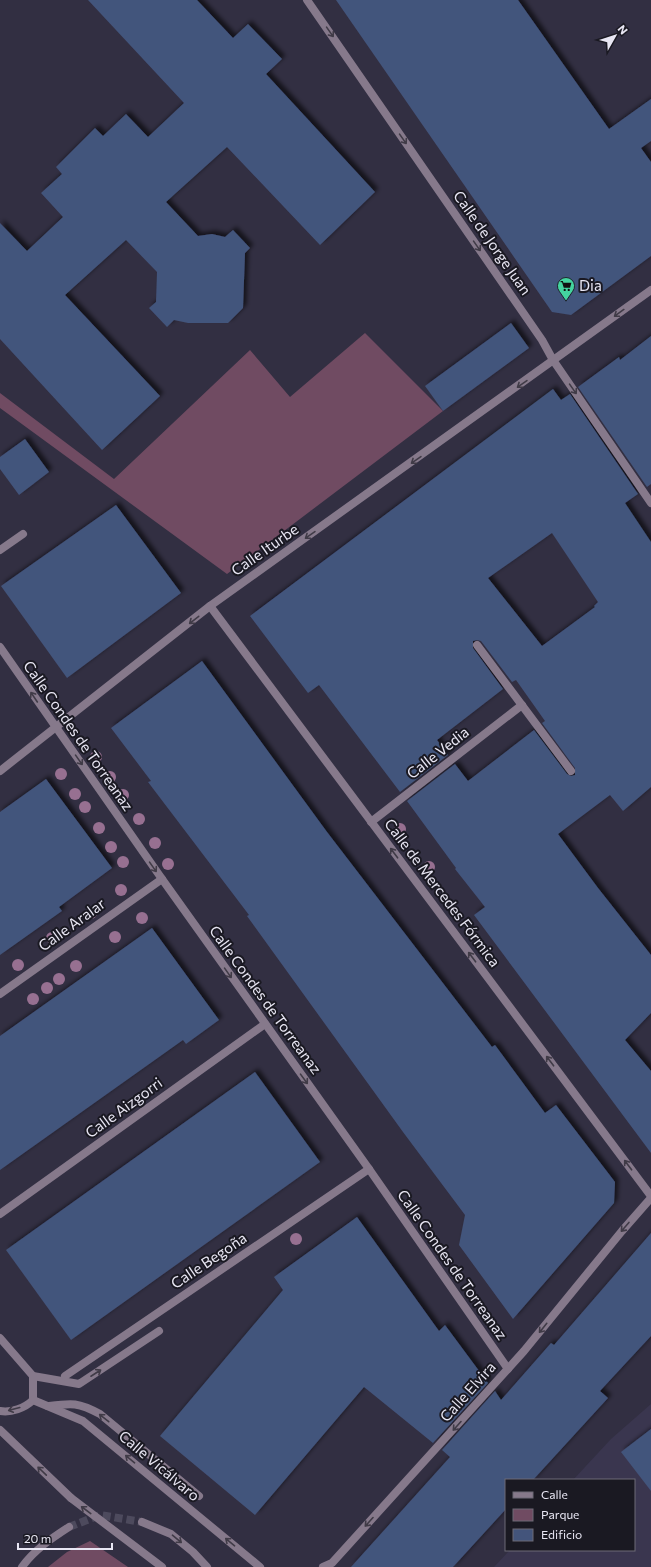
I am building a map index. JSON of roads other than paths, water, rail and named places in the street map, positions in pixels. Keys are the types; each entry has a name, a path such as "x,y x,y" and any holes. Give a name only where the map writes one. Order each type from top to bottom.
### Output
{"street":[{"name":"Calle de Jorge Juan","path":"307,0 542,340 553,360 651,503"},
{"name":"Calle Iturbe","path":"0,771 56,729 210,606 651,290"},
{"path":"0,550 23,534"},
{"name":"Calle de Mercedes Fórmica","path":"210,606 651,1197"},
{"path":"477,645 571,771"},
{"name":"Calle Condes de Torreanaz","path":"0,647 162,879 369,1169 508,1369"},
{"name":"Calle Vedia","path":"371,822 522,705"},
{"name":"Calle Aralar","path":"0,994 162,879"},
{"name":"Calle Aizgorri","path":"0,1214 265,1024"},
{"name":"Calle Begoña","path":"65,1376 369,1169"},
{"name":"Calle Elvira","path":"323,1567 332,1563 508,1369 651,1197"},
{"path":"32,1376 79,1384 159,1331"},
{"path":"0,1338 32,1376 32,1400 26,1406 5,1412 0,1411"},
{"name":"Calle Vicálvaro","path":"32,1400 83,1420 260,1567"},
{"path":"48,1406 66,1404 83,1405 100,1414 199,1496"},
{"path":"0,1430 70,1498 162,1567"},
{"path":"142,1522 171,1534 193,1552 207,1567"},
{"path":"22,1567 29,1558 55,1536 69,1528"}],"tunnel":[{"path":"69,1527 100,1515 142,1522"}],"place":[{"name":"Dia","path":"566,301"}]}
